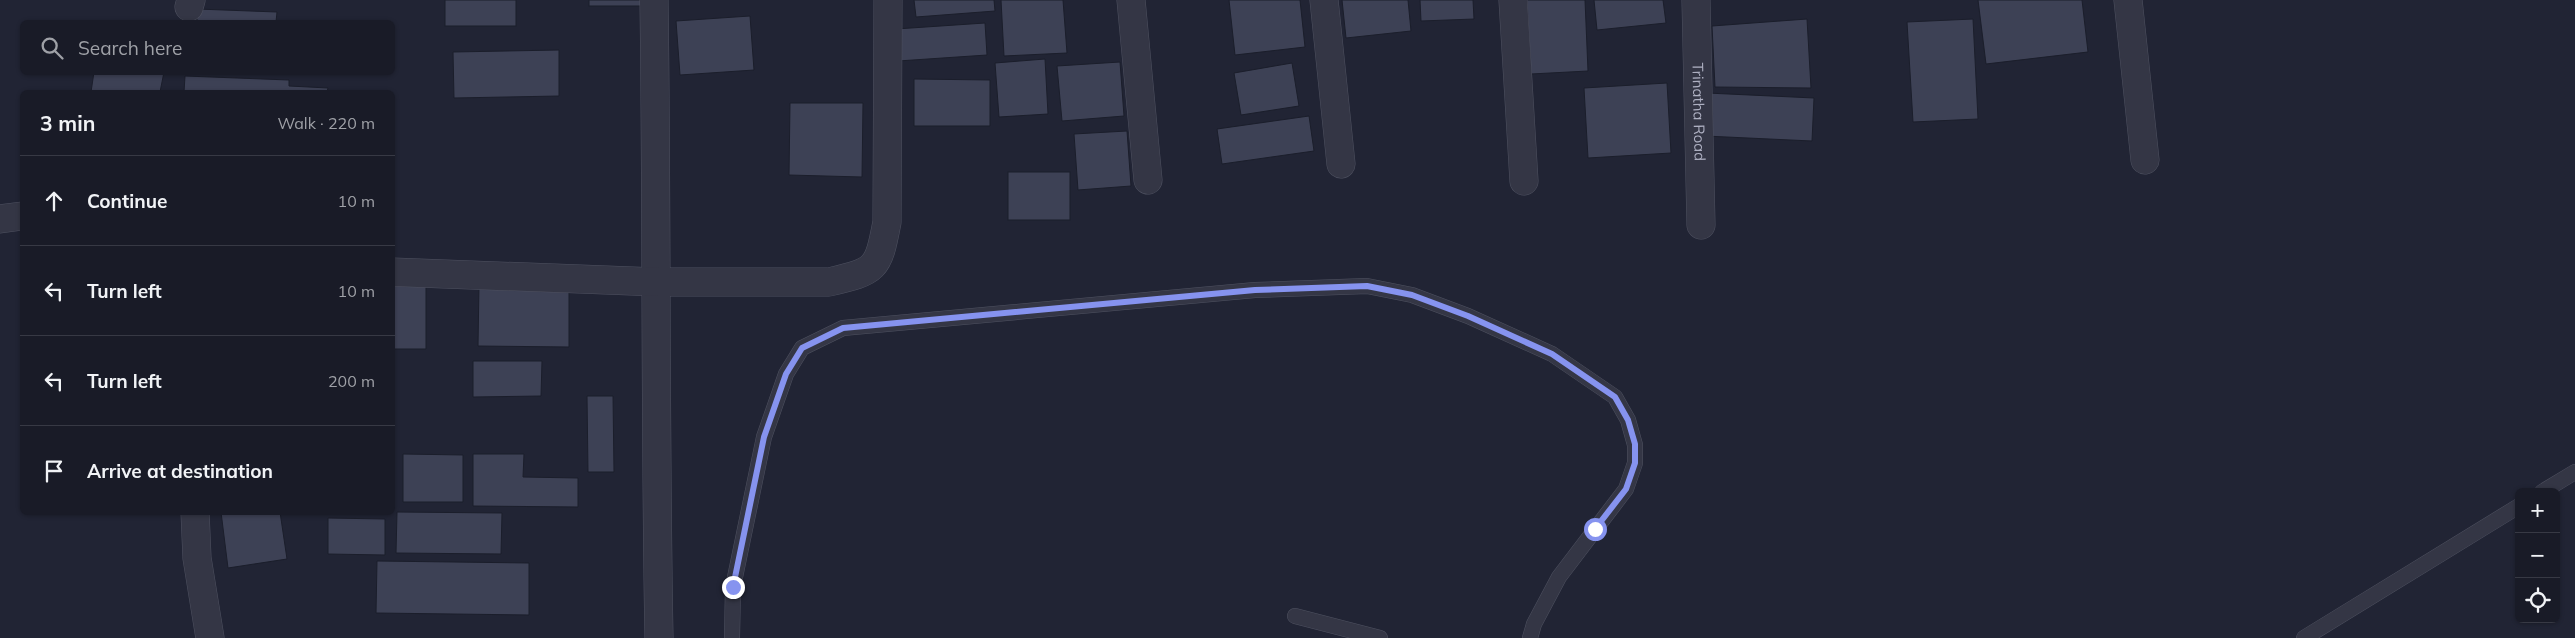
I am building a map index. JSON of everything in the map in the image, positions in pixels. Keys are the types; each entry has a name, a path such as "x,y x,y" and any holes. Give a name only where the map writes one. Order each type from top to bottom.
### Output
{"street":[{"path":"654,0 658,282 656,462 660,638"},
{"path":"395,272 658,282 829,282 857,276 873,268 882,248 887,222 888,0"},
{"path":"1131,0 1148,180"},
{"path":"1324,0 1341,164"},
{"path":"1512,0 1524,181"},
{"name":"Trinatha Road","path":"1696,0 1701,225"},
{"path":"2128,0 2145,160"},
{"path":"0,218 20,216"},
{"path":"195,515 197,558 210,638"}],"lane":[{"path":"732,638 733,587 764,437 786,374 802,348 843,328 1255,290 1367,286 1420,298 1468,316 1552,354 1615,397 1628,420 1635,444 1635,463 1626,489 1559,577 1534,624 1530,638"},
{"path":"2549,488 2575,472"},
{"path":"2304,638 2515,508"},
{"path":"1295,616 1380,638"}],"building":[{"path":"445,0 516,0 516,26 445,26"},
{"path":"589,0 644,0 644,6 589,6"},
{"path":"914,0 994,0 995,11 916,17"},
{"path":"1001,0 1063,0 1067,53 1004,56"},
{"path":"1229,0 1300,0 1305,47 1235,55"},
{"path":"1342,0 1408,0 1411,31 1346,38"},
{"path":"1420,0 1473,0 1474,19 1421,21"},
{"path":"1527,0 1585,0 1588,71 1531,74"},
{"path":"1594,0 1663,0 1666,23 1597,30"},
{"path":"1978,0 2082,0 2088,52 1986,64"},
{"path":"197,9 277,12 276,20 197,20"},
{"path":"750,16 754,70 680,75 676,21"},
{"path":"1807,19 1811,88 1715,87 1712,26"},
{"path":"1973,19 1978,119 1913,122 1907,22"},
{"path":"985,23 987,55 898,61 896,29"},
{"path":"559,50 559,96 454,98 453,52"},
{"path":"1045,59 1048,114 999,117 995,63"},
{"path":"1120,62 1124,116 1062,121 1057,66"},
{"path":"1292,63 1299,106 1241,115 1234,73"},
{"path":"94,75 163,75 160,90 91,90"},
{"path":"185,76 289,80 289,86 328,88 328,90 184,90"},
{"path":"914,79 990,80 990,126 914,126"},
{"path":"1667,83 1671,153 1588,158 1584,88"},
{"path":"1707,93 1814,98 1812,141 1705,136"},
{"path":"790,103 863,103 862,177 789,175"},
{"path":"1309,116 1314,151 1222,164 1217,129"},
{"path":"1127,131 1131,186 1078,190 1074,134"},
{"path":"1008,172 1070,172 1070,220 1008,220"},
{"path":"395,279 426,280 426,349 395,349"},
{"path":"479,284 569,285 569,347 478,346"},
{"path":"473,361 542,361 541,396 473,397"},
{"path":"587,396 613,396 614,472 588,472"},
{"path":"403,454 463,455 463,502 403,502"},
{"path":"473,454 524,454 523,477 578,478 578,507 473,506"},
{"path":"397,512 502,513 501,554 396,553"},
{"path":"221,515 280,515 287,559 228,568"},
{"path":"328,518 385,519 385,555 328,554"},
{"path":"377,561 529,563 529,615 376,613"}],"route":[{"path":"733,587 764,437 786,374 802,348 843,328 1255,290 1367,286 1412,295 1468,316 1552,354 1615,397 1628,420 1635,444 1635,463 1626,489 1595,529"}]}
